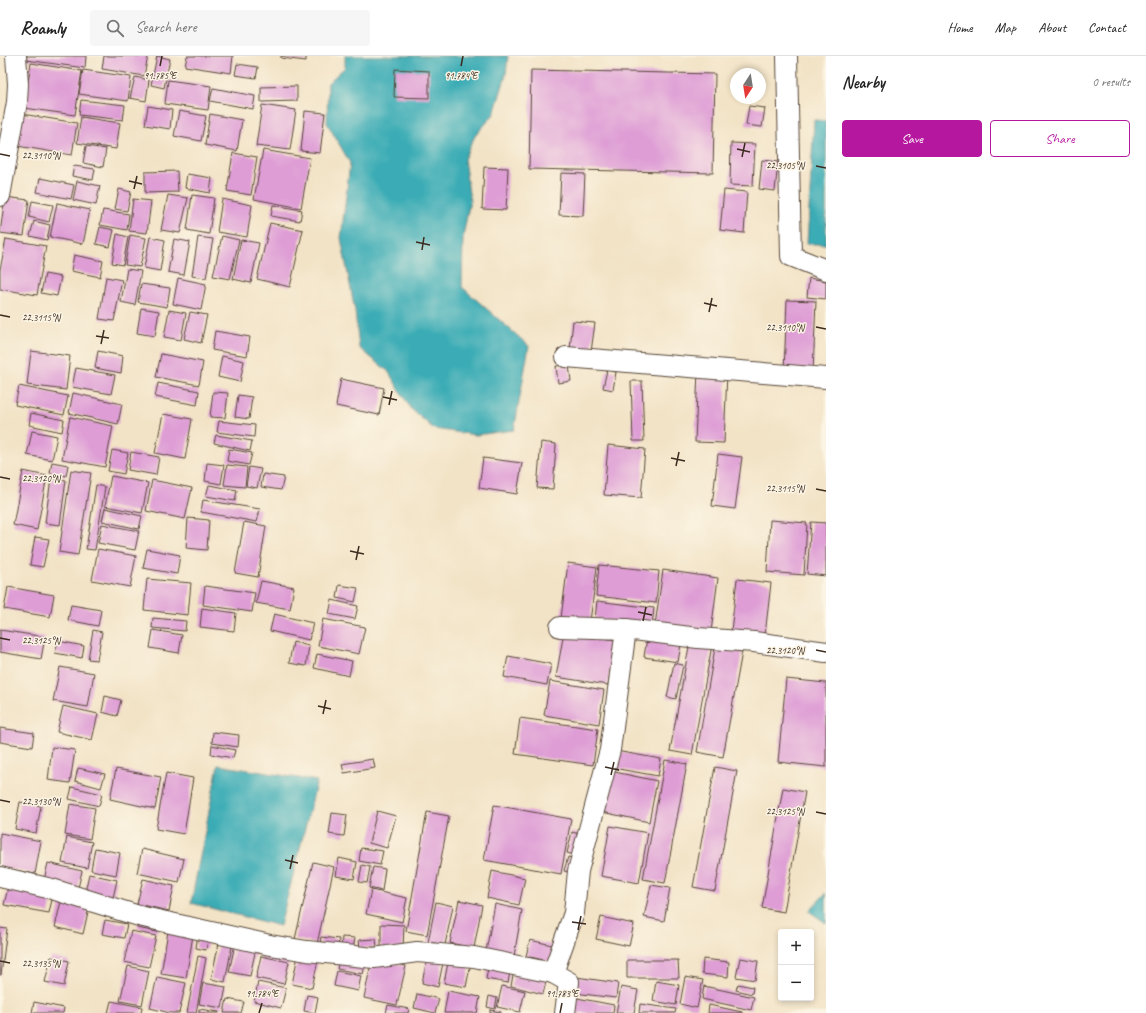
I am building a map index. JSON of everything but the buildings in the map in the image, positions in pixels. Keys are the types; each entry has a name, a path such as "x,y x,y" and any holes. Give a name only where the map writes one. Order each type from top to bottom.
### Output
{"street":[{"path":"0,196 17,102 18,84 16,56"},
{"path":"787,56 791,256 826,270"},
{"path":"566,357 826,378"},
{"path":"560,627 626,629 698,638 754,642 826,652"},
{"path":"553,973 574,913 578,871 610,750 626,629"},
{"path":"0,877 52,889 140,916 307,952 374,958 417,952 474,956 553,973 569,982 565,1013"}],"water":[{"path":"345,56 508,56 506,75 494,114 475,136 464,159 470,200 463,237 462,287 529,346 514,430 476,435 434,429 411,409 388,371 359,348 355,311 341,238 350,163 327,123 328,83 345,67"},
{"path":"814,120 826,121 826,244 807,244"},
{"path":"218,765 317,781 280,926 191,903"},
{"path":"826,893 826,923 809,911"}]}
